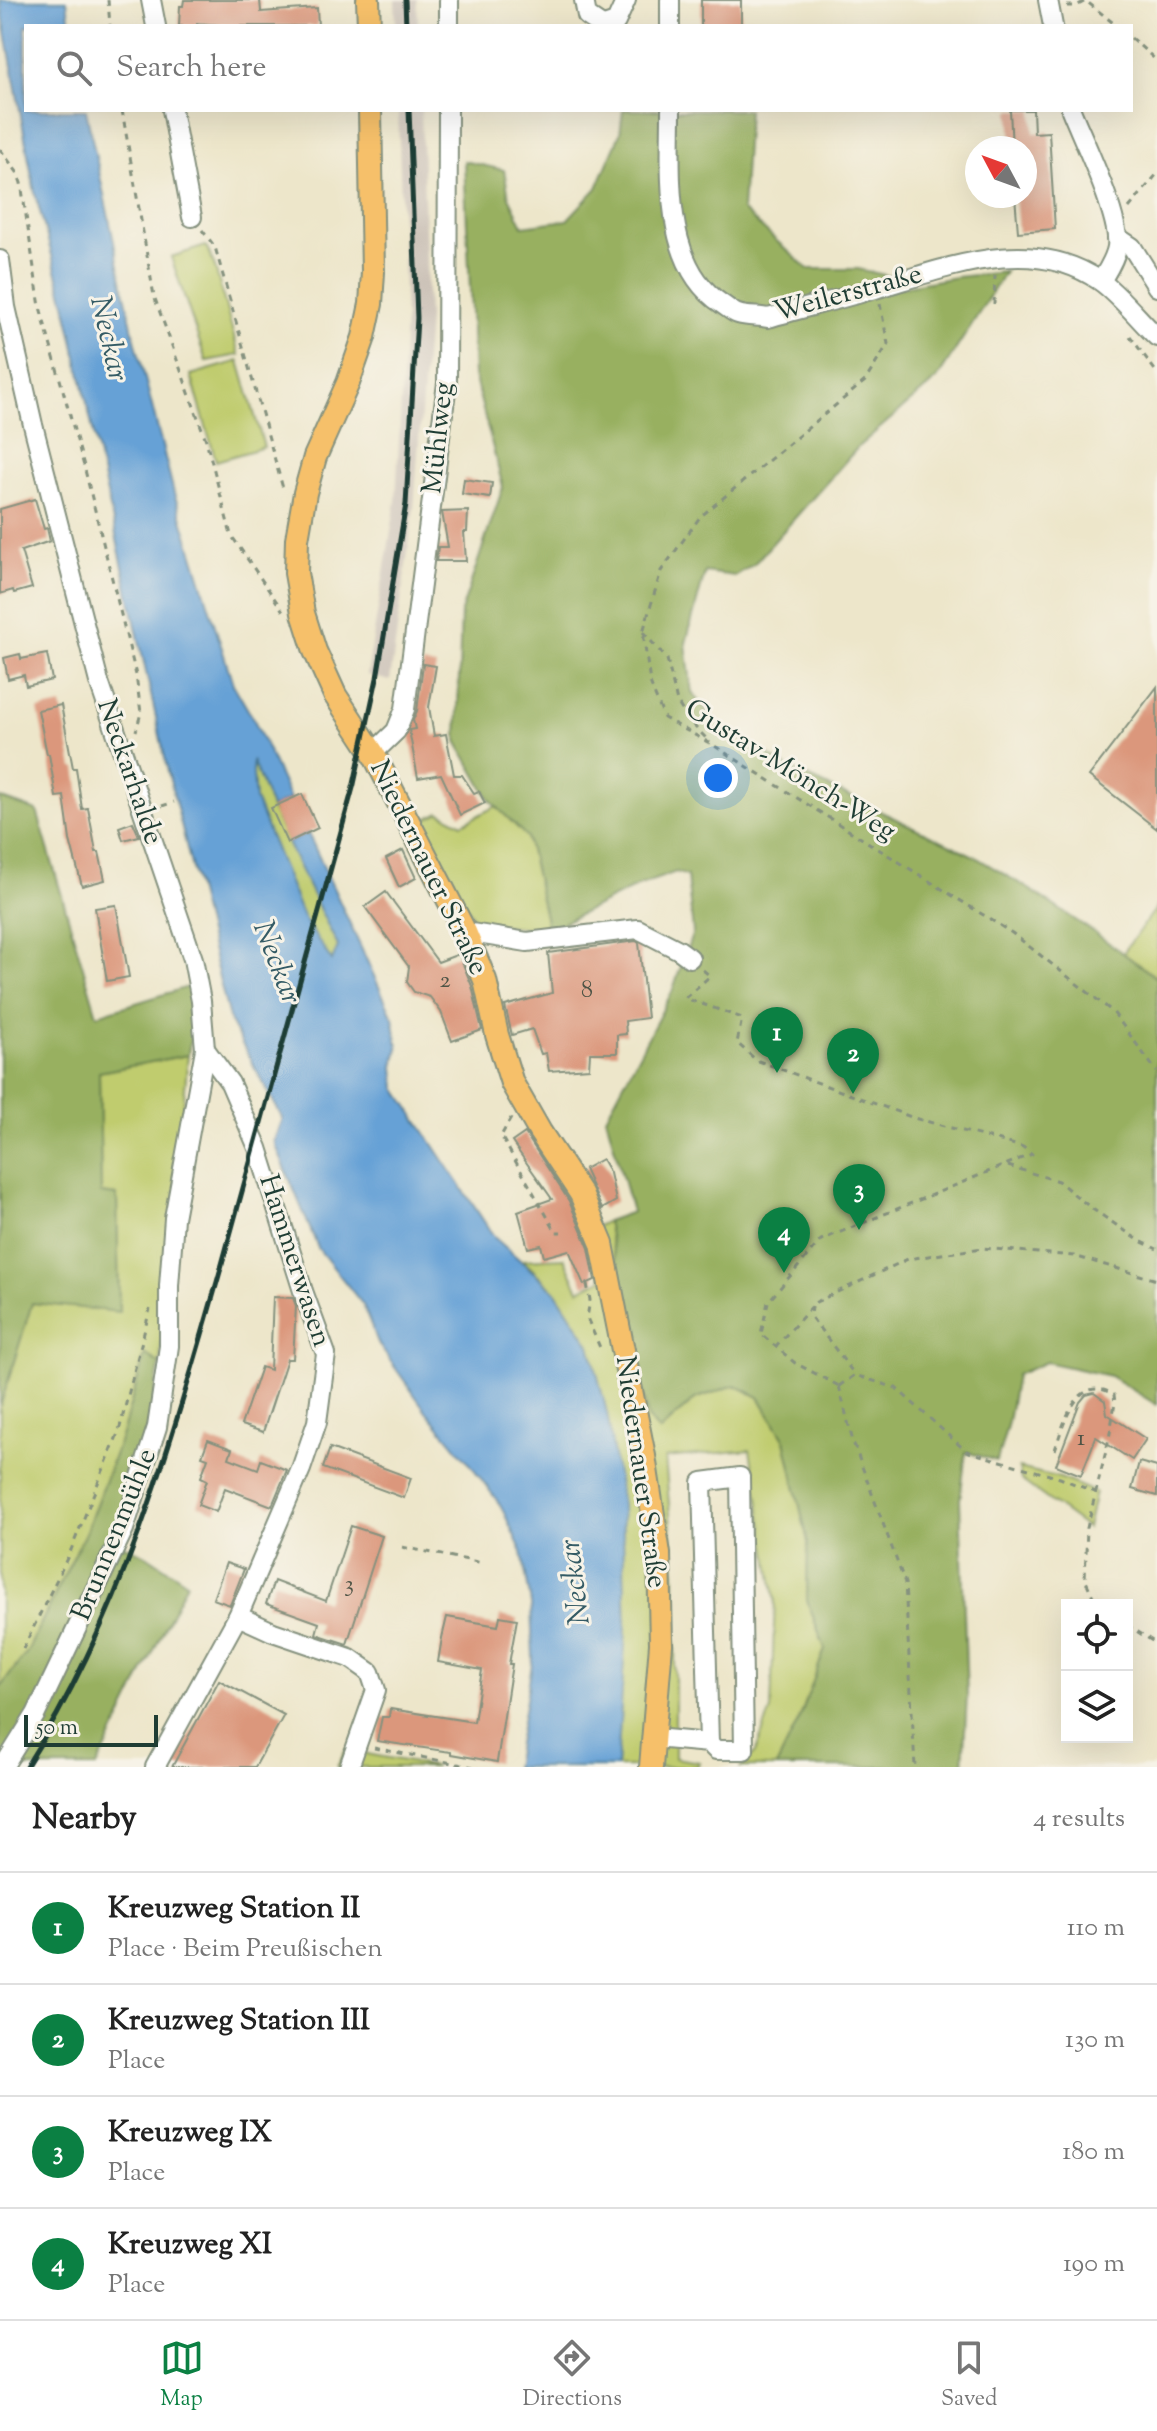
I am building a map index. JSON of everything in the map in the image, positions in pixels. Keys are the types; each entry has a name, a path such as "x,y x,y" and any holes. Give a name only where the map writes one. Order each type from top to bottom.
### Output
{"main road":[{"path":"368,0 369,24"},
{"name":"Niedernauer Straße","path":"370,112 371,304 364,337 348,383 315,457 297,539 296,573 303,613 315,651 335,695 373,753 465,932 485,980 512,1083 581,1194 602,1244 644,1456 659,1554 661,1644 651,1767"}],"street":[{"path":"151,0 156,24"},
{"path":"449,0 449,24"},
{"path":"584,0 587,16 600,24"},
{"path":"610,24 616,22 626,0"},
{"path":"670,0 670,24"},
{"path":"172,112 192,217"},
{"name":"Mühlweg","path":"373,753 396,731 405,709 447,383 448,112"},
{"name":"Weilerstraße","path":"671,112 671,189 681,249 694,278 712,298 737,314 768,318 951,266 995,257 1042,259 1072,266 1101,281 1157,337"},
{"path":"1072,112 1117,230 1132,247 1157,287"},
{"path":"1101,281 1112,263 1117,247 1117,230"},
{"name":"Neckarhalde","path":"0,260 6,307 33,425 99,682 193,959 201,1001 205,1049 174,1218 169,1286"},
{"path":"465,932 527,942 638,929 690,958"},
{"name":"Hammerwasen","path":"155,1767 238,1616 301,1469 317,1422 326,1354 258,1148 230,1083 205,1049"},
{"name":"Brunnenmühle","path":"3,1767 36,1714 124,1529 157,1427 169,1346 169,1286"},
{"path":"654,1738 709,1743 716,1750 744,1750 740,1477 702,1482 709,1743"},
{"path":"238,1616 273,1632 350,1658 370,1672 376,1690 349,1767"}],"path":[{"path":"108,0 110,24"},
{"path":"1050,11 1086,1 1115,24"},
{"path":"1133,40 1157,61"},
{"path":"122,112 154,296 206,440 231,535 281,610 303,613"},
{"path":"0,149 21,183 40,307 84,466 137,680 141,713 136,732 118,737"},
{"path":"1117,230 1157,174"},
{"path":"192,217 215,247 284,492"},
{"path":"994,304 995,257"},
{"name":"Gustav-Mönch-Weg","path":"877,288 888,344 865,381 700,517 661,571 643,632 650,683 664,718 713,745 1012,933 1113,1012 1157,1072"},
{"path":"1127,333 1157,373"},
{"path":"643,632 667,659 677,702 689,721 713,745"},
{"path":"137,680 144,678"},
{"path":"690,958 710,976 685,998 742,1018 737,1043 756,1060 914,1118 1023,1147 1032,1154 821,1240 768,1302 761,1334 795,1363 839,1386 853,1442 905,1583 915,1767"},
{"path":"512,1116 501,1136 556,1232 561,1232"},
{"path":"1006,1166 1058,1181 1140,1241 1157,1249"},
{"path":"775,1347 816,1302 908,1259 982,1248 1074,1256 1157,1280"},
{"path":"23,1649 71,1550 119,1431 151,1306"},
{"path":"812,1306 811,1317 855,1375 896,1388 966,1451 1060,1478 1095,1492"},
{"path":"839,1386 855,1375"},
{"path":"1055,1450 1064,1419 1079,1395 1091,1390 1106,1390 1114,1395 1109,1439 1087,1528 1085,1579 1096,1599"},
{"path":"402,1547 483,1563"},
{"path":"1133,1629 1157,1644"},
{"path":"358,1745 473,1767"}],"shaded area":[{"path":"395,0 417,0 418,24 396,24"},
{"path":"398,112 421,112 428,318 414,507 390,681 367,675 396,501 405,318"}],"green space":[{"path":"623,112 748,112 742,210 808,269 858,269 893,277 900,287 1005,272 937,379 859,446 754,564 735,576 705,572 686,643 692,693 714,720 789,768 972,855 1029,889 1157,978 1157,1405 1110,1376 1046,1362 1016,1375 997,1461 966,1452 960,1500 967,1696 963,1767 776,1767 799,1720 825,1649 807,1600 808,1542 785,1440 759,1397 735,1385 695,1399 659,1431 648,1418 607,1221 632,1212 606,1117 672,992 693,932 687,876 676,872 640,885 548,930 527,837 490,800 457,741 461,612 503,487 474,375 464,161 504,170 509,197 523,226 567,220 597,188 620,134"},
{"path":"206,246 214,264 239,355 206,361 171,257"},
{"path":"239,361 264,447 216,461 191,375"},
{"path":"251,756 271,808 338,946 332,962 303,918 255,799"},
{"path":"0,798 37,811 97,1015 194,985 188,1055 99,1072 101,1193 117,1195 119,1312 32,1303 0,1407"},
{"path":"496,806 527,837 548,930 475,922 422,821 440,812 462,824"},
{"path":"1157,907 1157,978 1123,953"},
{"path":"188,1055 160,1364 145,1355 122,1434 87,1529 27,1652 0,1688 0,1407 32,1303 119,1311 117,1196 101,1193 99,1072"},
{"path":"607,1221 648,1418 660,1431 695,1399 735,1385 759,1397 785,1440 808,1542 807,1600 825,1649 799,1720 776,1767 741,1767 755,1753 771,1710 775,1598 750,1450 665,1458 675,1573 675,1758 699,1762 697,1767 617,1767 626,1627 622,1506 607,1413 590,1345 555,1291 523,1260 564,1258 579,1290 602,1279 591,1229"},
{"path":"145,1354 160,1364 148,1428 112,1540 146,1555 187,1582 97,1767 0,1767 0,1688 27,1652 87,1529 122,1434"},
{"path":"1019,1468 1060,1478 1095,1492 1087,1528 1021,1480"},
{"path":"346,1750 436,1767 337,1767"}],"water":[{"name":"Neckar","path":"0,0 67,0 70,24 24,24 24,112 86,112 132,327 174,493 233,684 255,722 290,799 271,808 252,760 255,799 303,917 332,961 338,946 287,843 308,833 393,1017 398,1047 394,1067 396,1088 495,1238 555,1291 590,1345 607,1413 622,1505 626,1627 617,1767 514,1767 533,1659 531,1604 522,1552 501,1506 426,1411 379,1345 363,1305 318,1248 274,1141 283,1119 230,1022 168,772 65,303 35,193"}],"building":[{"path":"184,0 260,0 261,12 317,8 318,24 179,24 180,6 183,6"},
{"path":"701,0 741,0 741,24 701,24"},
{"path":"1010,112 1033,112 1034,133 1049,132 1055,229 1018,232 1016,208 1037,208 1037,136 1011,136"},
{"path":"464,479 492,483 490,498 462,494"},
{"path":"35,499 50,541 21,551 32,588 0,594 0,509"},
{"path":"468,511 467,532 464,532 466,561 436,561 438,547 448,547 442,512"},
{"path":"20,654 21,659 47,654 52,680 26,686 24,675 8,679 4,658"},
{"path":"423,664 436,666 429,707 434,736 446,734 454,775 462,775 474,793 479,791 485,803 460,815 441,774 418,778 409,730 415,729 413,720"},
{"path":"1157,687 1157,829 1089,776"},
{"path":"61,705 82,809 88,808 105,880 82,886 70,840 64,796 56,797 38,710"},
{"path":"302,794 318,828 287,843 271,808"},
{"path":"133,822 139,836 123,840 119,827"},
{"path":"403,850 416,878 399,887 386,859"},
{"path":"386,892 438,962 459,954 472,986 482,1030 452,1041 441,1012 430,997 414,992 407,982 409,967 365,907"},
{"path":"116,905 129,977 107,981 95,908"},
{"path":"639,943 647,1018 625,1021 626,1034 617,1035 617,1053 590,1053 589,1068 549,1071 546,1053 541,1054 532,1029 512,1035 505,1006 552,993 548,953"},
{"path":"525,1133 569,1201 589,1248 595,1280 584,1285 569,1250 544,1257 541,1245 528,1248 518,1211 552,1199 512,1142"},
{"path":"602,1159 610,1173 616,1201 602,1209 584,1169"},
{"path":"273,1297 293,1298 296,1306 293,1359 287,1359 263,1432 241,1425 261,1367 270,1370"},
{"path":"1094,1393 1105,1401 1107,1414 1146,1439 1132,1460 1096,1437 1081,1475 1056,1465 1080,1402 1086,1395"},
{"path":"208,1440 232,1449 229,1458 258,1469 261,1460 287,1470 272,1506 225,1488 216,1512 198,1505 207,1480 201,1477 208,1458 202,1456"},
{"path":"330,1448 411,1478 404,1498 323,1468"},
{"path":"1139,1462 1157,1467 1157,1496 1132,1489"},
{"path":"351,1526 382,1536 347,1644 316,1634 319,1623 266,1604 274,1581 326,1601"},
{"path":"226,1563 244,1569 230,1605 213,1599"},
{"path":"500,1616 517,1619 497,1762 377,1741 382,1717 389,1717 390,1709 474,1722 482,1670 438,1662 447,1617 498,1626"},
{"path":"219,1680 284,1715 255,1767 172,1767"}],"railway":[{"path":"405,0 406,24"},
{"path":"26,1767 90,1649 142,1525 184,1397 221,1268 354,784 377,678 406,504 417,318 409,112"}],"place":[{"name":"Kreuzweg Station II","path":"777,1073"},
{"name":"Kreuzweg Station III","path":"853,1094"},
{"name":"Kreuzweg IX","path":"859,1230"},
{"name":"Kreuzweg XI","path":"784,1273"}]}
